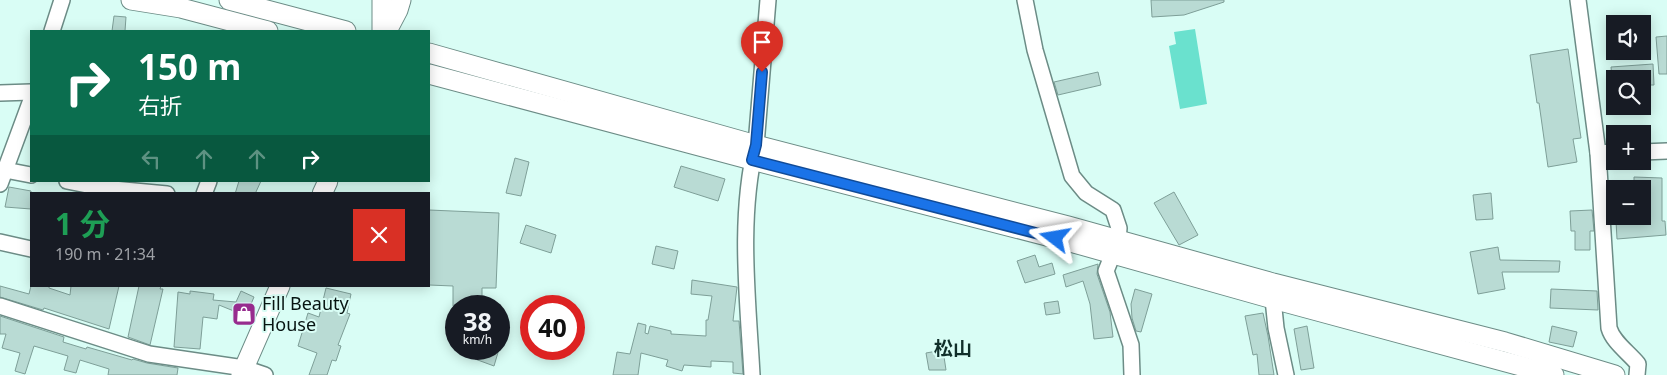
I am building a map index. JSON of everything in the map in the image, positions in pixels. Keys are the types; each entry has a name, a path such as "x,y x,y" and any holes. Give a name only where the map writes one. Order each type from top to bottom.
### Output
{"street":[{"path":"52,30 62,0"},
{"path":"131,0 181,8 264,30"},
{"path":"229,0 342,30"},
{"path":"382,0 382,30"},
{"path":"388,30 398,10 400,0"},
{"path":"752,375 747,275 747,212 768,0"},
{"path":"1025,0 1035,50 1072,176 1086,193 1113,210 1119,228 1106,271 1131,345 1132,375"},
{"path":"1578,0 1598,153 1609,328 1612,338 1623,346 1638,364 1637,375"},
{"path":"430,53 754,153"},
{"path":"430,74 754,153 1068,226 1114,247 1273,299 1496,368 1554,375"},
{"path":"0,93 30,92"},
{"path":"30,103 3,177 30,175"},
{"path":"1651,152 1667,151"},
{"path":"1598,153 1606,153"},
{"path":"72,182 102,188 146,192"},
{"path":"0,242 30,249"},
{"path":"1114,247 1273,283 1505,342 1615,375"},
{"path":"242,371 280,287"},
{"path":"1273,299 1276,328 1286,375"},
{"path":"0,306 149,354 215,370 242,371 265,375"},
{"path":"1496,368 1505,342"}],"shaded area":[{"path":"1195,29 1207,104 1180,109 1169,46 1176,44 1174,32"}],"building":[{"path":"1151,0 1224,0 1224,2 1184,15 1152,17"},
{"path":"114,16 126,17 125,30 112,30"},
{"path":"1667,36 1667,74 1659,74 1656,37"},
{"path":"1568,49 1581,138 1573,139 1577,162 1548,167 1530,55"},
{"path":"1653,64 1654,85 1651,85 1651,70 1611,70 1611,67"},
{"path":"1098,72 1101,85 1058,95 1054,82"},
{"path":"515,158 529,162 521,196 506,193"},
{"path":"681,166 725,179 718,201 674,187"},
{"path":"1634,177 1662,178 1662,221 1665,221 1666,235 1617,239 1616,225 1651,225 1651,180 1634,180"},
{"path":"239,182 261,182 256,192 236,192"},
{"path":"9,187 31,191 30,209 5,207"},
{"path":"1174,192 1198,235 1179,245 1154,203"},
{"path":"1491,193 1493,219 1476,220 1473,195"},
{"path":"430,210 499,213 496,288 482,288 482,295 453,295 453,286 430,285"},
{"path":"1592,210 1594,231 1590,231 1590,250 1575,250 1575,231 1571,231 1570,211"},
{"path":"526,225 556,235 551,253 520,243"},
{"path":"656,246 678,251 674,269 652,264"},
{"path":"1498,247 1500,260 1560,261 1559,272 1502,272 1505,289 1478,294 1470,252"},
{"path":"1035,255 1039,267 1052,263 1055,274 1025,283 1017,261"},
{"path":"1098,264 1097,274 1110,312 1113,337 1094,339 1090,304 1083,281 1066,287 1063,275"},
{"path":"692,280 737,287 733,321 739,321 743,374 733,373 733,362 711,361 711,367 684,365 682,371 666,366 668,360 641,353 638,375 613,375 617,352 630,354 638,323 646,325 645,333 648,334 650,326 671,331 671,334 706,336 706,320 708,320 712,296 691,294"},
{"path":"0,286 29,294 31,287 49,287 70,295 71,287 119,287 109,329 44,308 43,310 0,297"},
{"path":"139,287 161,287 160,289 163,289 150,345 128,337"},
{"path":"326,288 351,294 347,313 350,314 338,345 341,346 336,361 332,360 327,375 309,375 317,353 298,346 308,313 319,317"},
{"path":"1135,289 1152,294 1141,332 1136,331 1132,318 1131,304"},
{"path":"1551,289 1597,291 1598,310 1550,308"},
{"path":"190,291 214,294 213,300 236,302 241,291 254,297 246,316 219,305 217,319 203,317 200,349 174,347 178,292 190,294"},
{"path":"1058,301 1060,313 1046,315 1044,303"},
{"path":"1263,313 1274,375 1259,375 1257,354 1253,355 1245,316"},
{"path":"0,316 64,337 63,342 86,349 87,347 132,360 178,368 177,375 108,375 109,369 80,360 76,373 64,370 68,356 34,346 25,374 15,371 20,353 2,348 6,334 0,334"},
{"path":"1307,326 1314,368 1301,370 1294,329"},
{"path":"1552,326 1577,332 1573,347 1549,342"},
{"path":"943,350 946,370 929,370 926,353"},
{"path":"478,360 496,360 494,366"}],"place":[{"name":"Fill Beauty House","path":"244,314"}],"district":[{"name":"松山","path":"953,348"}],"route":[{"path":"762,72 756,145 752,160 1055,238"}]}
